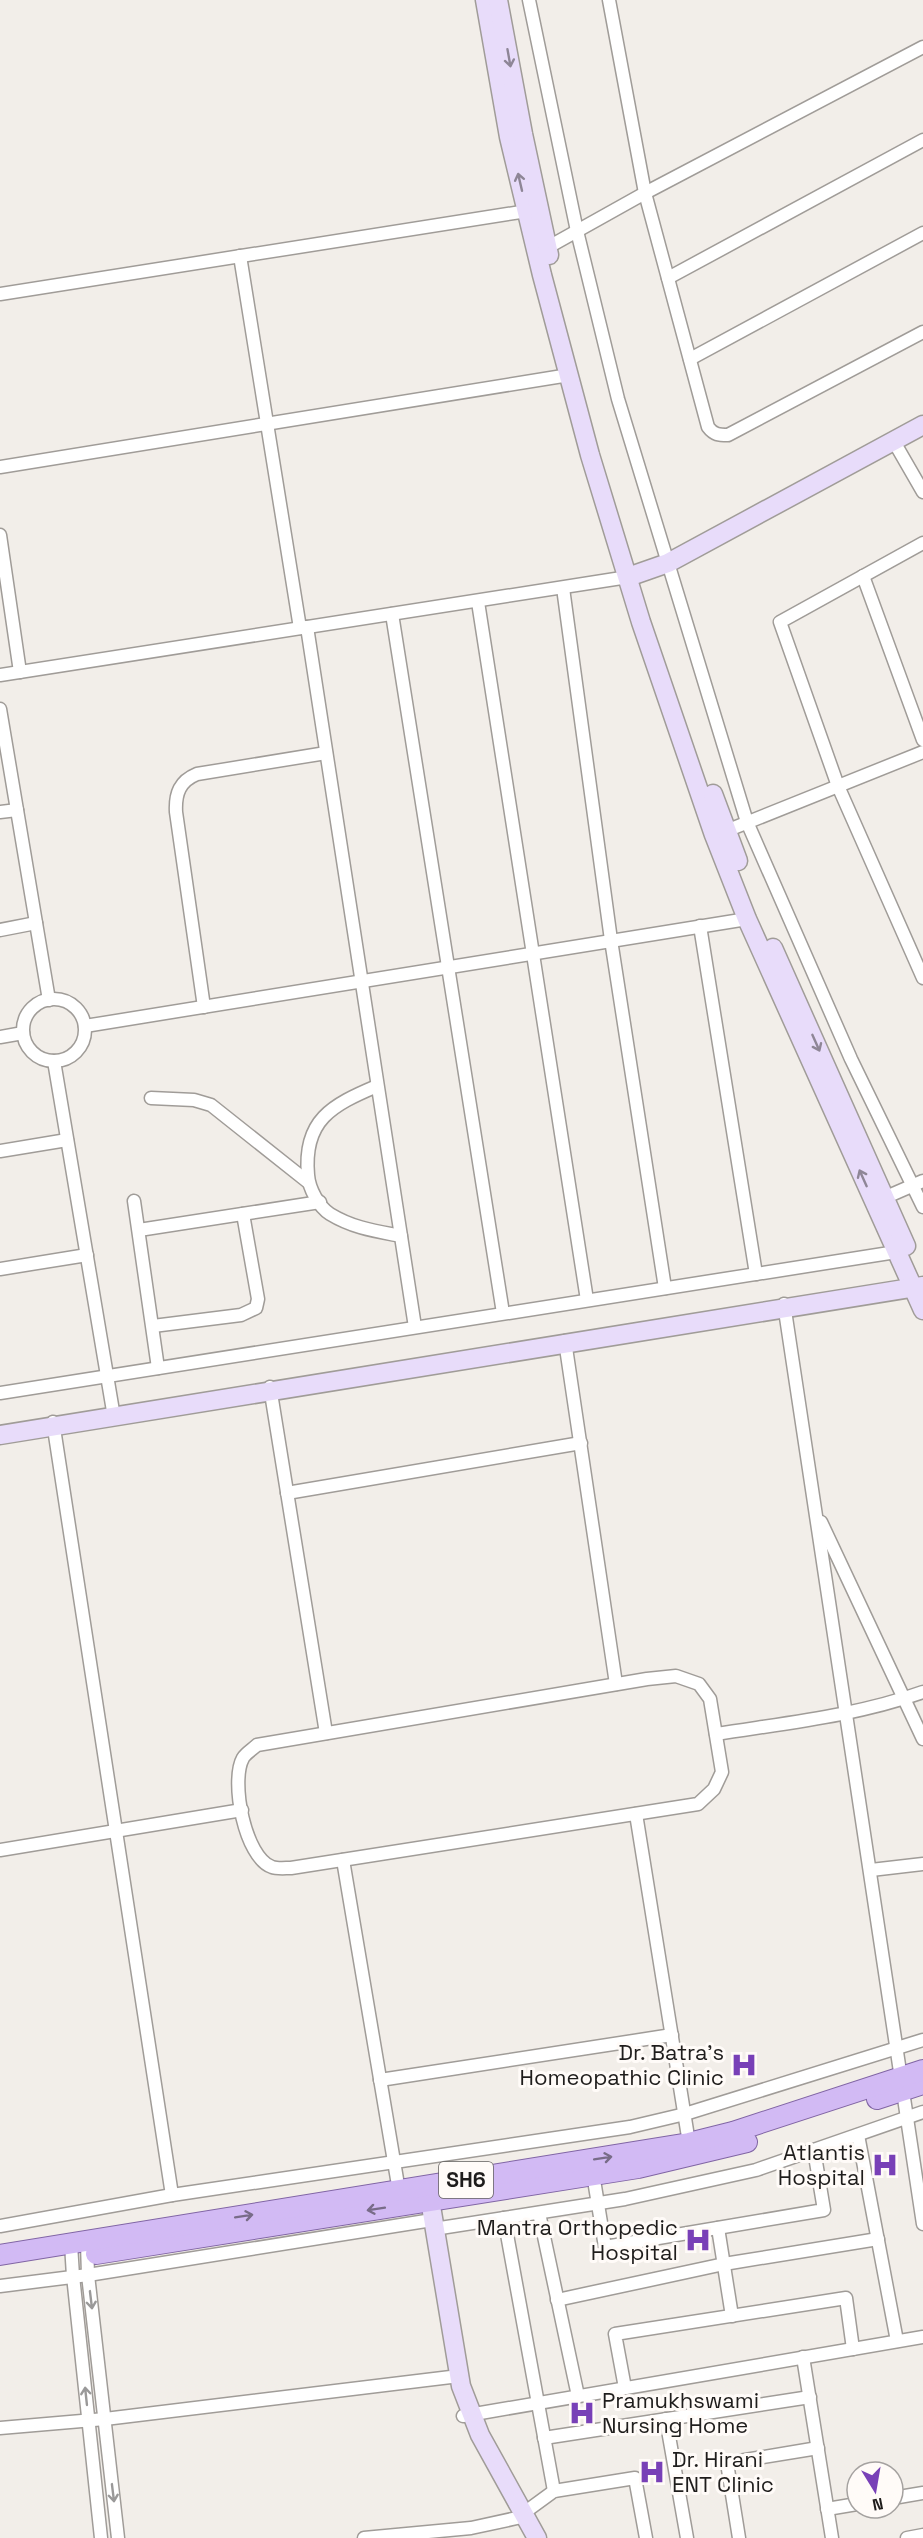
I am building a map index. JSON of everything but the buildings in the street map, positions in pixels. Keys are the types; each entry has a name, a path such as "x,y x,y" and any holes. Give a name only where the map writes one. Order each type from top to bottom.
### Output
{"main road":[{"name":"SH6","path":"0,2269 422,2205 638,2168 720,2150 902,2083 923,2070"},
{"name":"SH6","path":"422,2205 734,2132 902,2083 923,2084"},
{"name":"SH6","path":"0,2255 80,2258"}],"street":[{"path":"485,0 509,137 527,211 542,250 632,576"},
{"path":"498,0 542,250 569,375 632,576 747,919 920,1285 923,1310"},
{"path":"529,0 577,231 618,399 747,822 851,1059 918,1183 923,1207"},
{"path":"609,0 645,194 708,427 712,432 728,435 923,332"},
{"path":"542,250 923,47"},
{"path":"668,278 923,140"},
{"path":"0,294 527,211"},
{"path":"690,359 923,233"},
{"path":"240,256 267,424 327,753 415,1327"},
{"path":"0,467 569,375"},
{"path":"0,675 478,602 632,576 668,563 923,425"},
{"path":"893,440 923,492"},
{"path":"0,535 20,672"},
{"path":"923,543 780,622 838,786 923,978"},
{"path":"863,576 923,740"},
{"path":"563,588 611,940 665,1288"},
{"path":"478,602 587,1300"},
{"path":"392,614 503,1313"},
{"path":"0,709 49,1000"},
{"path":"720,833 923,752"},
{"path":"204,1007 176,812 176,800 180,786 187,778 197,774 327,753"},
{"path":"0,812 17,810"},
{"path":"720,833 758,915 880,1200 896,1252 920,1285"},
{"path":"85,1026 747,919"},
{"path":"0,930 36,923"},
{"path":"700,926 756,1274"},
{"path":"49,1000 63,1000 75,1007 85,1026 83,1040 77,1050 68,1057 54,1060 44,1059 34,1054 26,1044 23,1033 24,1020 30,1009 40,1002 49,1000"},
{"path":"0,1037 23,1033"},
{"path":"54,1060 113,1414"},
{"path":"308,1182 306,1153 316,1127 343,1100 377,1086"},
{"path":"151,1098 194,1100 211,1105 308,1182 328,1213 356,1228 401,1236"},
{"path":"0,1151 67,1140"},
{"path":"880,1200 918,1183"},
{"path":"134,1201 159,1368"},
{"path":"140,1230 320,1202"},
{"path":"153,1326 240,1315 256,1308 258,1299 243,1214"},
{"path":"0,1393 896,1252"},
{"path":"0,1269 87,1255"},
{"path":"0,1432 920,1285"},
{"path":"784,1307 907,2117 917,2150 923,2224"},
{"path":"566,1343 616,1684"},
{"path":"271,1390 326,1733"},
{"path":"53,1424 172,2195"},
{"path":"287,1493 581,1443"},
{"path":"815,1510 906,1698 923,1739"},
{"path":"675,1676 699,1684 710,1699 722,1772 714,1789 698,1804 291,1868 272,1867 259,1857 247,1838 237,1779 243,1758 257,1745 616,1684 675,1676"},
{"path":"716,1734 846,1713 923,1692"},
{"path":"0,1850 242,1810"},
{"path":"636,1814 689,2143"},
{"path":"343,1860 394,2160 422,2205 455,2377 477,2448 520,2516 537,2538"},
{"path":"871,1870 923,1864"},
{"path":"380,2080 672,2035"},
{"path":"0,2226 172,2195 394,2160 630,2127 685,2114 897,2046 923,2040"},
{"path":"422,2205 504,2218 598,2203 756,2170 923,2112"},
{"path":"858,2135 897,2341"},
{"path":"593,2174 605,2247 824,2210 814,2150"},
{"path":"538,2213 578,2396"},
{"path":"504,2218 554,2491"},
{"path":"718,2228 732,2316"},
{"path":"557,2300 724,2264 878,2239"},
{"path":"0,2286 80,2258"},
{"path":"80,2258 105,2419 118,2538"},
{"path":"80,2258 88,2420 101,2538"},
{"path":"625,2388 615,2334 846,2298 853,2349"},
{"path":"467,2415 923,2337"},
{"path":"803,2357 832,2538"},
{"path":"0,2428 105,2419 455,2377"},
{"path":"544,2438 810,2397"},
{"path":"666,2419 687,2538"},
{"path":"740,2538 727,2463 818,2448"},
{"path":"364,2538 471,2528 520,2516 554,2491 635,2478 646,2538"},
{"path":"905,2496 923,2493"},
{"path":"827,2509 845,2506"},
{"path":"520,2516 528,2538"},
{"path":"907,2538 923,2535"}],"place":[{"name":"Dr. Batra's Homeopathic Clinic","path":"744,2065"},
{"name":"Atlantis Hospital","path":"885,2165"},
{"name":"Mantra Orthopedic Hospital","path":"698,2240"},
{"name":"Pramukhswami Nursing Home","path":"582,2413"},
{"name":"Dr. Hirani ENT Clinic","path":"652,2472"}]}
